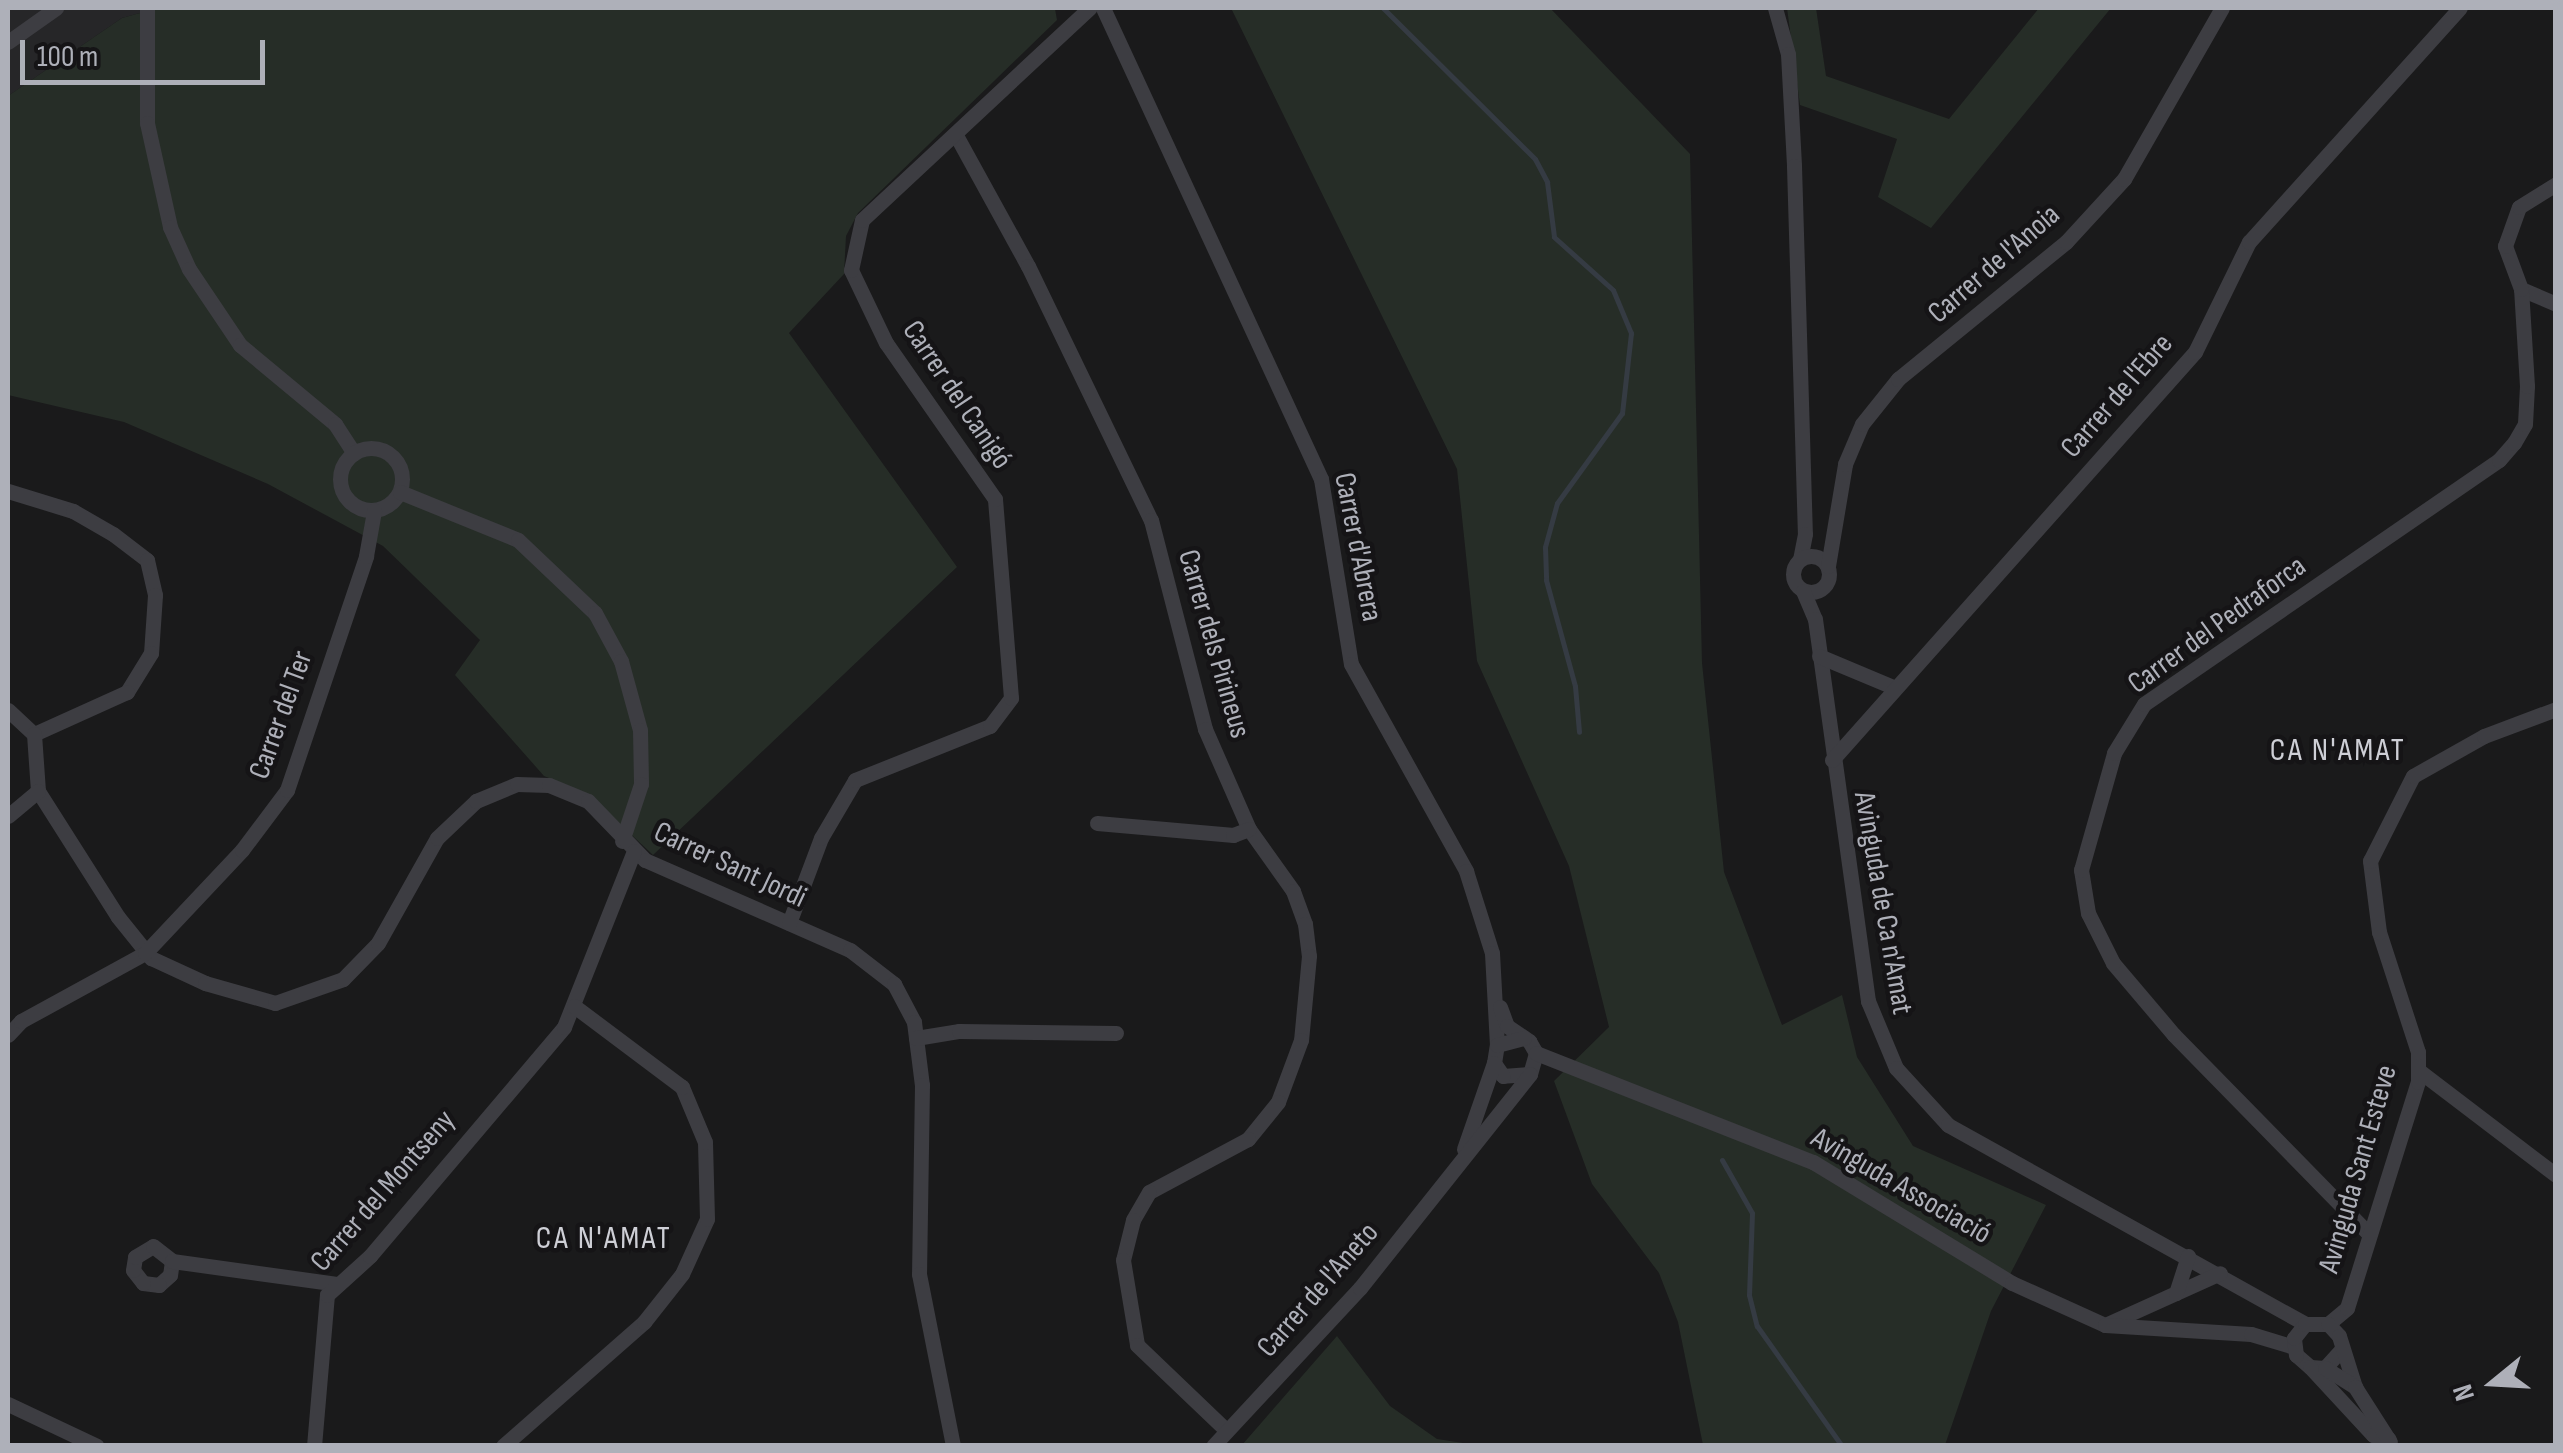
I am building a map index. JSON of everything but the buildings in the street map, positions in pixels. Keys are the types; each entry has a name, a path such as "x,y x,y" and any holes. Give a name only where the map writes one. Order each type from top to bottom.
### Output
{"street":[{"path":"8,42 56,8"},
{"path":"148,8 148,123 170,226 188,269 240,345 335,424 354,452"},
{"name":"Carrer del Canigó","path":"789,923 821,838 855,780 990,726 1011,698 994,499 886,343 851,270 862,220 957,137 1089,8"},
{"name":"Carrer d'Abrera","path":"1103,8 1321,480 1351,664 1466,871 1492,953 1497,1046"},
{"path":"1775,8 1788,54 1794,166 1804,534 1800,559 1823,562"},
{"name":"Carrer de l'Anoia","path":"1823,588 1823,562 1845,464 1862,424 1898,380 2066,242 2124,180 2222,8"},
{"name":"Carrer de l'Ebre","path":"1832,760 2194,352 2248,242 2460,8"},
{"name":"Carrer dels Pirineus","path":"957,137 1028,266 1150,520 1205,728 1250,829 1293,891 1305,924 1309,956 1301,1040 1278,1102 1248,1139 1149,1192 1133,1220 1124,1260 1136,1344 1228,1431"},
{"name":"Carrer del Pedraforca","path":"2369,1234 2174,1035 2114,962 2088,913 2081,870 2114,753 2144,704 2499,460 2514,443 2526,424 2521,290 2504,246 2519,207 2556,184"},
{"path":"2521,290 2556,304"},
{"path":"373,448 391,455 402,472 400,492 374,510 354,506 341,490 341,469 354,452 373,448"},
{"path":"8,491 73,511 113,534 147,560 155,594 152,652 128,692 34,734"},
{"name":"Carrer del Montseny","path":"314,1446 327,1295 564,1027 628,846 641,784 640,730 625,672 595,613 562,575 518,540 400,492"},
{"name":"Carrer del Ter","path":"8,1036 21,1021 145,952 242,850 287,790 353,592 374,510"},
{"path":"1804,534 1823,562"},
{"name":"Avinguda de Ca n'Amat","path":"1800,559 1792,576 1815,618 1868,1001 1896,1068 1948,1125 2304,1324"},
{"path":"1803,591 1823,588"},
{"name":"Avinguda de Ca n'Amat","path":"1815,618 1823,588"},
{"path":"1819,656 1893,687"},
{"name":"Avinguda Sant Esteve","path":"2328,1324 2347,1308 2418,1070 2378,932 2370,861 2413,776 2484,736 2556,709"},
{"path":"8,710 34,734 38,790 8,816"},
{"name":"Carrer Sant Jordi","path":"38,790 145,952 205,983 275,1003 310,995 343,979 378,943 437,838 476,801 517,784 548,785 588,801 628,846 850,950 894,984 916,1038 922,1085 920,1274 953,1446"},
{"path":"1098,823 1233,835 1250,829"},
{"name":"Carrer d'Abrera","path":"1493,989 1507,1026 1524,1038"},
{"path":"503,1446 644,1322 682,1274 707,1219 705,1142 682,1087 574,1006"},
{"path":"916,1038 960,1030 1116,1033"},
{"path":"1508,1037 1524,1038 1536,1053 1530,1074 1510,1079 1494,1064 1497,1046 1508,1037"},
{"name":"Avinguda Associació","path":"1536,1053 1813,1162 2012,1283 2105,1325"},
{"name":"Carrer de l'Aneto","path":"1458,1164 1494,1064"},
{"path":"2418,1070 2556,1176"},
{"name":"Carrer de l'Aneto","path":"1213,1446 1360,1288 1530,1074"},
{"path":"2176,1293 2188,1256"},
{"path":"172,1261 338,1284"},
{"path":"2105,1325 2220,1274"},
{"path":"2294,1346 2304,1324 2328,1324 2355,1387 2391,1442"},
{"path":"2105,1325 2252,1334 2294,1346 2318,1367 2373,1435 2391,1442"},
{"path":"2318,1367 2341,1350"},
{"path":"2318,1367 2355,1387"},
{"path":"8,1404 96,1446"}],"shaded area":[{"path":"8,8 158,8 122,18 8,96"},
{"path":"158,8 1055,9 1057,20 858,213 846,236 844,274 789,333 957,567 653,855 588,794 544,776 455,675 480,640 383,546 268,484 124,422 8,395 8,96 122,18"},
{"path":"1231,8 1550,8 1690,154 1702,663 1724,872 1782,1025 1842,995 1857,1057 1913,1146 2046,1205 1991,1311 1945,1445 1703,1445 1678,1322 1659,1273 1592,1184 1554,1081 1609,1027 1569,866 1477,661 1457,469"},
{"path":"1787,8 1816,8 1826,76 1949,119 2039,8 2111,8 1931,228 1878,197 1897,139 1800,105"},
{"path":"1337,1336 1390,1406 1437,1439 1476,1445 1242,1445"}],"waterway":[{"path":"1383,8 1535,159 1547,182 1554,237 1613,290 1631,333 1622,413 1557,503 1545,547 1546,580 1575,686 1579,732"},
{"path":"1722,1160 1752,1213 1749,1295 1757,1326 1842,1446"}],"district":[{"name":"CA N'AMAT","path":"2338,751"},
{"name":"CA N'AMAT","path":"604,1239"}]}
